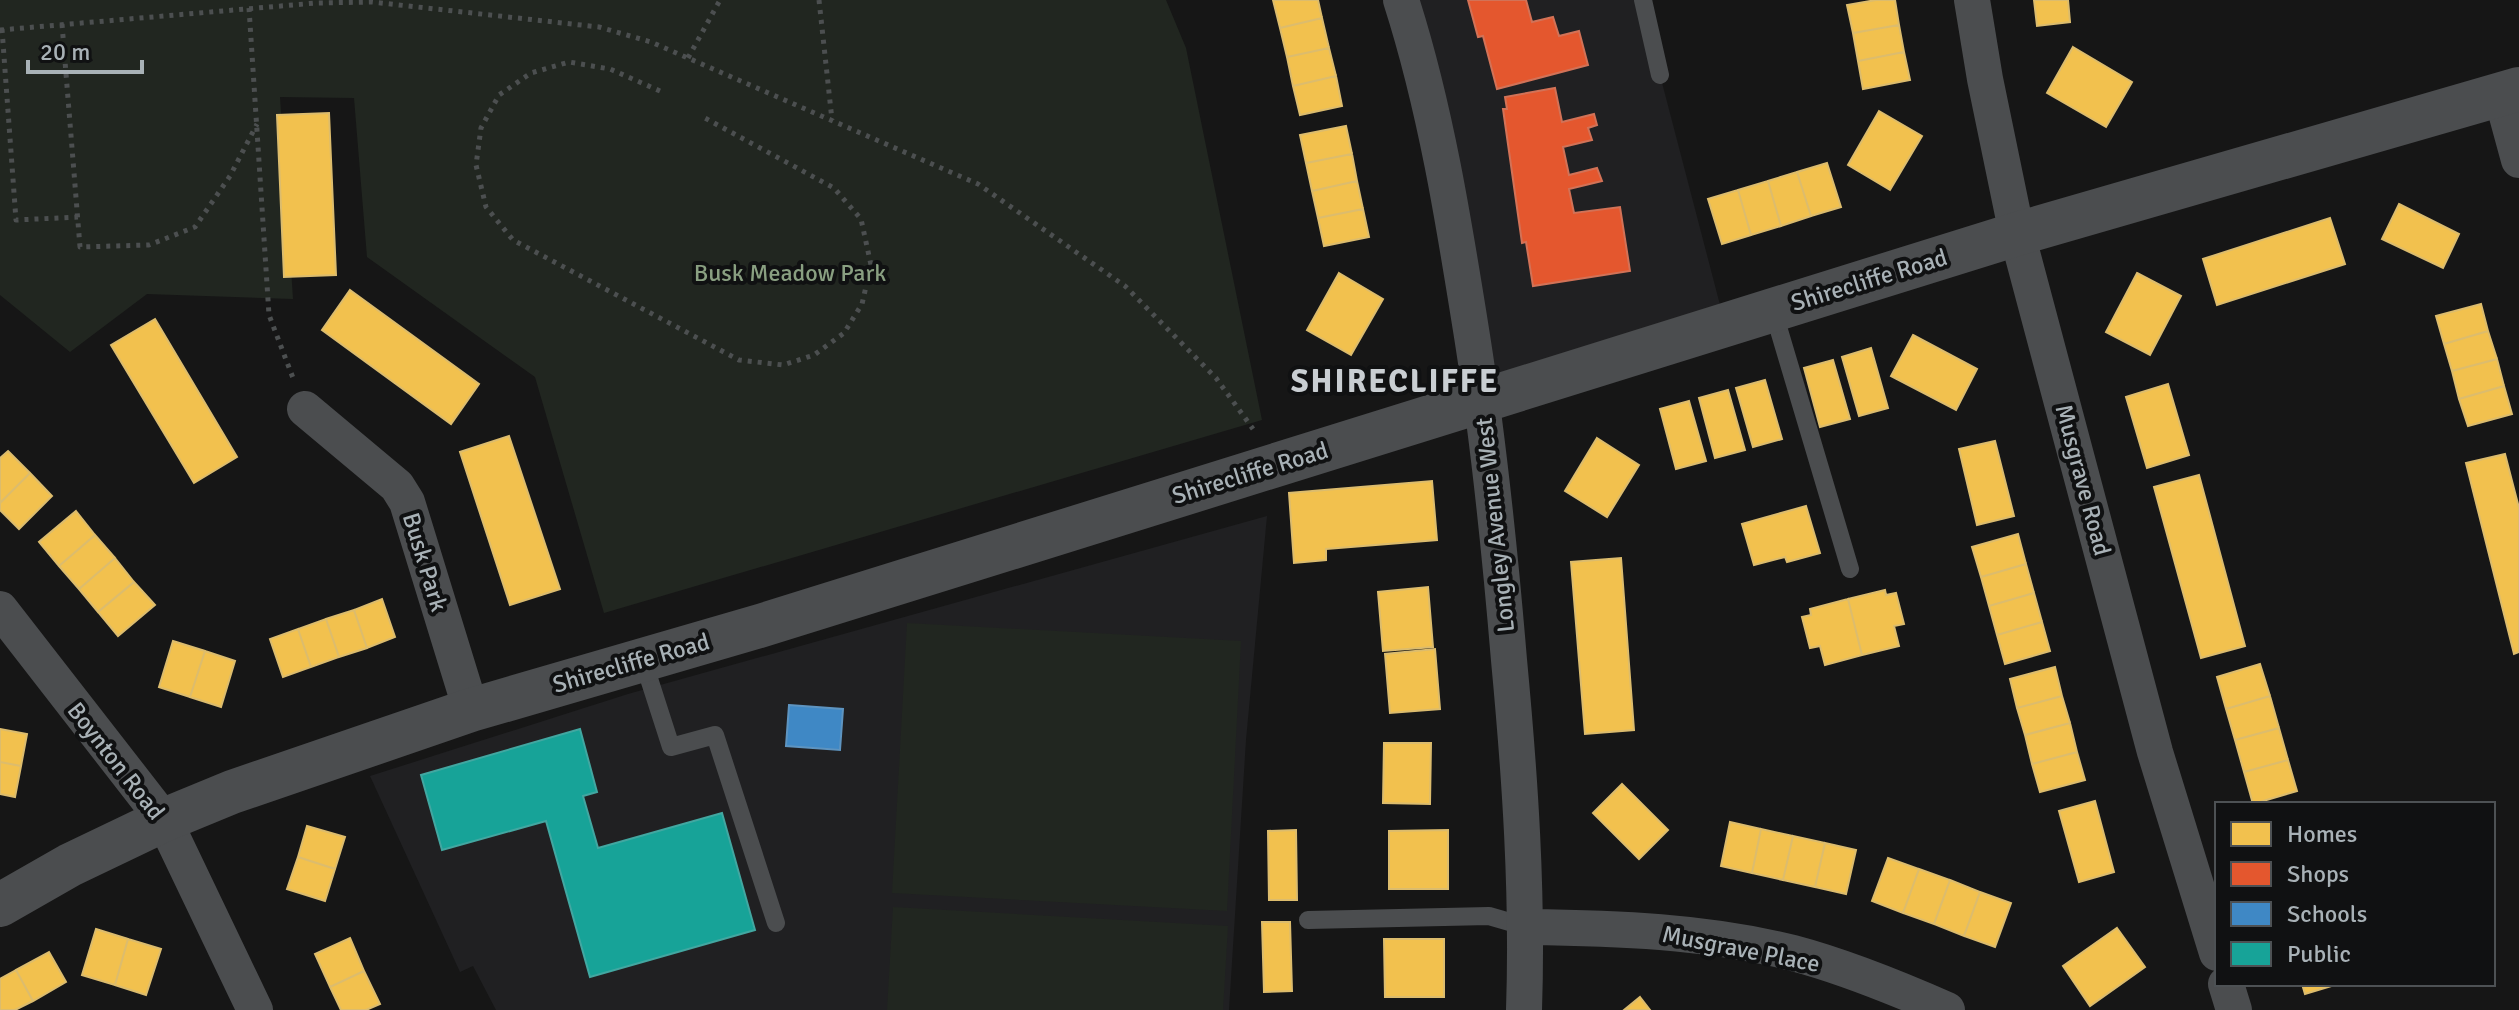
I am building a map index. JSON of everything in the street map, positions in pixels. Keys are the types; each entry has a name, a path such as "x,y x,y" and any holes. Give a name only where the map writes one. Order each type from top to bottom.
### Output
{"street":[{"name":"Longley Avenue West","path":"1401,0 1415,43 1447,183 1482,401 1497,523 1513,706 1527,927 1524,1010"},
{"name":"Musgrave Road","path":"1972,0 2017,234 2155,752 2215,947"},
{"name":"Shirecliffe Road","path":"0,905 70,865 164,820 232,792 471,710 778,620 2017,234 2510,92"},
{"path":"2510,92 2519,160"},
{"name":"Busk Park","path":"305,409 397,486 407,502 471,710"},
{"name":"Boynton Road","path":"0,609 164,820 255,1010"},
{"name":"Musgrave Place","path":"1527,927 1621,928 1709,938 1792,953 1886,983 1947,1010"},
{"path":"2227,986 2234,1010"}],"lane":[{"path":"1643,0 1660,75"},
{"path":"1773,310 1850,569"},
{"path":"643,660 671,747 715,735 776,923"},
{"path":"1308,920 1489,916 1527,927"}],"path":[{"path":"688,58 720,0"},
{"path":"819,0 832,121"},
{"path":"78,217 16,220 1,30 249,8 372,2 599,27 651,42 978,184 1125,286 1216,378 1278,465"},
{"path":"249,8 269,315 305,409"},
{"path":"62,24 80,247 149,245 195,227 230,176 257,124"},
{"path":"660,91 610,69 569,62 531,73 499,95 481,128 476,165 486,207 513,240 739,360 783,365 814,355 844,333 862,304 871,265 861,219 834,188 703,117"}],"shaded area":[{"path":"1401,0 1643,0 1725,324 1482,401"},
{"path":"1267,516 1246,740 1229,1010 496,1010 473,966 460,972 370,776 628,694"}],"green space":[{"name":"Busk Meadow Park","path":"0,0 1166,0 1186,48 1262,420 604,613 535,377 367,257 354,98 280,97 293,299 147,294 70,352 0,295"},
{"path":"907,623 1241,641 1227,911 892,893"},
{"path":"893,907 1228,926 1223,1010 887,1010"}],"building: Homes":[{"path":"1273,0 1318,0 1322,18 1280,28"},
{"path":"1895,0 1899,25 1853,33 1847,5"},
{"path":"2034,0 2068,0 2070,22 2037,26"},
{"path":"1322,18 1329,48 1287,57 1280,28"},
{"path":"1899,25 1904,52 1858,61 1853,33"},
{"path":"2073,47 2132,82 2106,127 2047,93"},
{"path":"1329,48 1336,76 1293,86 1287,57"},
{"path":"1904,52 1910,80 1863,89 1858,61"},
{"path":"1336,76 1342,106 1300,115 1293,86"},
{"path":"1879,111 1922,136 1890,190 1848,165"},
{"path":"329,113 336,275 284,277 277,115"},
{"path":"1346,126 1352,154 1306,163 1300,135"},
{"path":"1352,154 1357,181 1312,191 1306,163"},
{"path":"1827,163 1841,207 1811,216 1797,172"},
{"path":"1797,172 1811,216 1781,226 1768,181"},
{"path":"1357,181 1363,209 1318,218 1312,191"},
{"path":"1768,181 1781,226 1751,235 1738,190"},
{"path":"1738,190 1751,235 1722,244 1708,199"},
{"path":"2399,204 2459,234 2443,268 2382,239"},
{"path":"1363,209 1369,237 1324,246 1318,218"},
{"path":"2330,218 2345,264 2217,305 2203,259"},
{"path":"1339,273 1383,299 1351,355 1307,330"},
{"path":"2137,273 2181,296 2150,355 2106,332"},
{"path":"350,290 479,384 451,424 322,330"},
{"path":"2481,304 2488,331 2444,344 2436,316"},
{"path":"155,319 237,457 194,483 111,345"},
{"path":"2488,331 2497,359 2452,371 2444,344"},
{"path":"1913,335 1977,369 1956,410 1891,376"},
{"path":"1871,348 1888,408 1859,416 1842,357"},
{"path":"2497,359 2504,386 2459,399 2452,371"},
{"path":"1833,360 1850,419 1820,427 1804,368"},
{"path":"1765,380 1782,439 1753,447 1736,388"},
{"path":"2168,384 2189,455 2147,468 2126,397"},
{"path":"2504,386 2512,414 2468,426 2459,399"},
{"path":"1728,390 1745,450 1715,458 1699,398"},
{"path":"1689,401 1706,461 1676,469 1660,409"},
{"path":"509,436 560,589 510,605 460,452"},
{"path":"1597,438 1639,465 1607,517 1565,491"},
{"path":"1995,441 2014,516 1977,525 1959,449"},
{"path":"8,451 30,473 0,503 0,458"},
{"path":"2505,454 2519,508 2519,652 2514,654 2466,463"},
{"path":"30,473 52,496 19,529 0,510 0,503"},
{"path":"2199,475 2245,646 2201,658 2154,487"},
{"path":"1432,481 1437,540 1326,549 1326,560 1294,563 1289,493"},
{"path":"1806,506 1820,553 1787,562 1785,557 1754,565 1742,524"},
{"path":"76,511 95,535 59,566 39,542"},
{"path":"2018,534 2026,564 1981,577 1972,547"},
{"path":"95,535 115,558 79,589 59,566"},
{"path":"115,558 134,582 98,612 79,589"},
{"path":"1621,558 1634,730 1585,734 1571,562"},
{"path":"2026,564 2034,593 1989,606 1981,577"},
{"path":"134,582 155,605 118,636 98,612"},
{"path":"1428,587 1433,647 1383,651 1378,592"},
{"path":"1885,590 1886,595 1896,593 1904,624 1894,626 1899,646 1862,655 1848,599"},
{"path":"2034,593 2042,622 1997,635 1989,606"},
{"path":"382,599 395,637 367,648 354,610"},
{"path":"1848,599 1862,655 1825,665 1820,646 1810,648 1802,617 1811,615 1810,609"},
{"path":"354,610 367,648 339,657 326,619"},
{"path":"326,619 339,657 311,667 298,629"},
{"path":"2042,622 2050,651 2005,664 1997,635"},
{"path":"298,629 311,667 283,677 270,639"},
{"path":"173,641 205,651 190,697 159,687"},
{"path":"1435,649 1440,709 1390,713 1385,654"},
{"path":"205,651 235,661 221,707 190,697"},
{"path":"2260,664 2270,696 2226,709 2217,677"},
{"path":"2055,667 2062,696 2017,708 2010,679"},
{"path":"2062,696 2070,723 2025,735 2017,708"},
{"path":"2270,696 2279,728 2235,740 2226,709"},
{"path":"2070,723 2077,752 2032,764 2025,735"},
{"path":"2279,728 2288,760 2244,772 2235,740"},
{"path":"0,729 27,734 21,766 0,762"},
{"path":"1384,743 1431,743 1430,804 1383,803"},
{"path":"2077,752 2085,780 2040,792 2032,764"},
{"path":"2288,760 2297,791 2252,802 2244,772"},
{"path":"0,762 21,766 15,797 0,794"},
{"path":"1622,784 1668,830 1639,859 1593,813"},
{"path":"2095,801 2114,872 2079,882 2059,811"},
{"path":"1730,822 1761,829 1752,873 1721,866"},
{"path":"307,826 345,837 335,869 298,857"},
{"path":"1761,829 1793,836 1783,880 1752,873"},
{"path":"1296,830 1297,900 1269,900 1268,831"},
{"path":"1448,830 1448,889 1389,889 1389,831"},
{"path":"1793,836 1825,843 1815,887 1783,880"},
{"path":"1825,843 1856,850 1846,894 1815,887"},
{"path":"298,857 335,869 325,901 287,889"},
{"path":"1888,858 1919,869 1903,913 1872,901"},
{"path":"1919,869 1950,880 1934,924 1903,913"},
{"path":"1950,880 1980,892 1964,936 1934,924"},
{"path":"1980,892 2011,903 1995,947 1964,936"},
{"path":"1262,922 1290,922 1292,991 1264,992"},
{"path":"2117,928 2145,967 2090,1006 2063,966"},
{"path":"96,929 128,939 115,985 82,975"},
{"path":"350,938 364,971 330,987 315,954"},
{"path":"128,939 161,949 146,995 115,985"},
{"path":"1384,939 1444,939 1444,997 1385,997"},
{"path":"49,952 66,982 33,1001 16,970"},
{"path":"16,970 33,1001 15,1010 0,1010 0,979"},
{"path":"364,971 380,1004 366,1010 341,1010 330,987"},
{"path":"2303,986 2331,986 2305,994"},
{"path":"1640,997 1650,1010 1624,1010"}],"building: Shops":[{"path":"1468,0 1526,0 1532,22 1553,17 1559,36 1579,31 1588,65 1497,89 1483,36 1478,37"},
{"path":"1555,88 1562,122 1594,114 1597,125 1588,128 1592,140 1563,147 1569,175 1597,168 1602,181 1569,189 1574,213 1620,207 1630,271 1533,286 1526,242 1522,243 1503,109 1507,109 1505,97"}],"building: Schools":[{"path":"789,705 843,709 840,750 786,746"}],"building: Public":[{"path":"580,729 597,792 583,796 598,848 722,813 755,930 590,977 546,821 442,850 421,775"}],"district":[{"name":"SHIRECLIFFE","path":"1395,381"}]}
